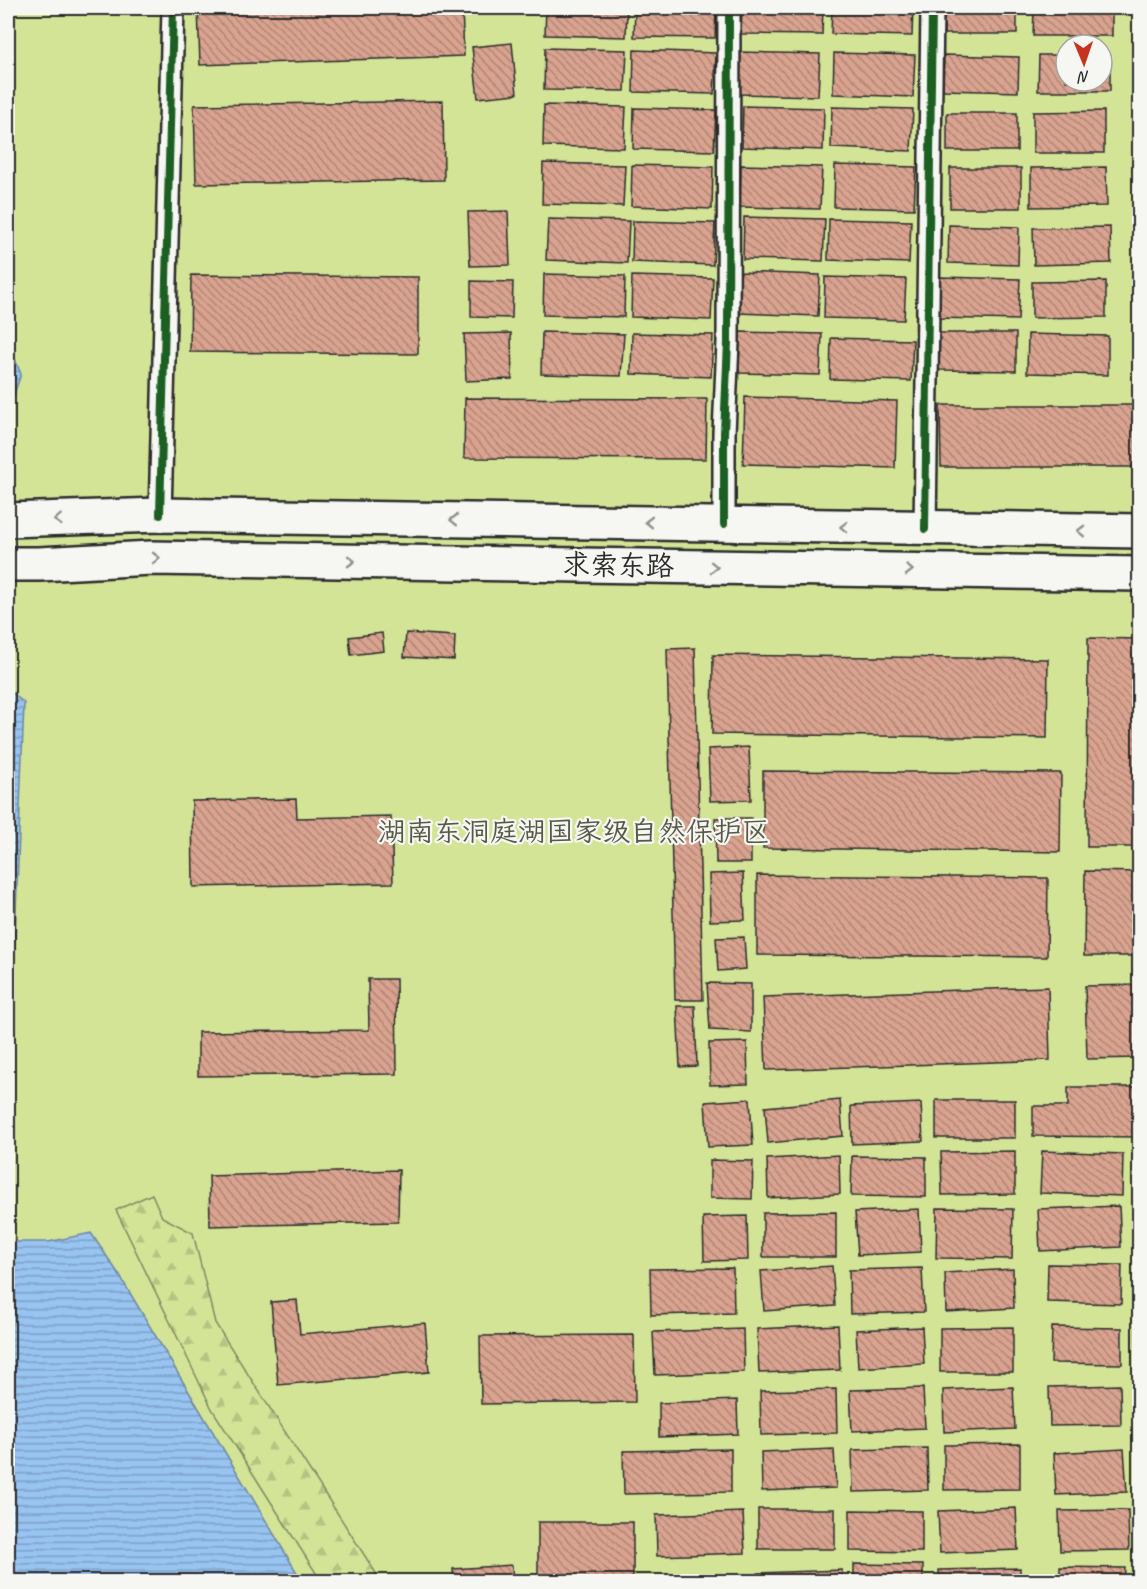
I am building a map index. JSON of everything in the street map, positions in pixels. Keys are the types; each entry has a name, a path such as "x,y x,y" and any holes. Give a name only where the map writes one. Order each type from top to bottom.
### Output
{"main road":[{"name":"求索东路","path":"8,520 160,515 1140,531"},
{"name":"求索东路","path":"8,564 163,558 1140,574"}],"street":[{"path":"160,515 173,8"},
{"path":"724,524 728,319 729,8"},
{"path":"925,528 932,8"}],"green space":[{"name":"湖南东洞庭湖国家级自然保护区","path":"8,8 1139,8 1139,1581 8,1582"},
{"path":"152,1194 162,1217 193,1233 215,1323 381,1581 321,1581 212,1409 116,1210"}],"water":[{"path":"8,342 21,374 13,397 8,399"},
{"path":"8,689 24,703 8,1122"},
{"path":"91,1233 118,1273 302,1581 8,1581 8,1242 48,1242"}],"building":[{"path":"198,8 462,8 464,56 200,65"},
{"path":"546,8 627,8 626,37 545,35"},
{"path":"635,8 716,8 715,38 634,37"},
{"path":"742,8 823,8 822,35 741,34"},
{"path":"832,8 913,8 912,36 831,34"},
{"path":"944,8 1017,8 1017,34 944,34"},
{"path":"1034,8 1112,8 1112,33 1054,33 1054,36 1033,36"},
{"path":"512,43 517,94 478,98 472,47"},
{"path":"545,48 627,50 625,91 544,90"},
{"path":"634,50 716,53 714,94 633,92"},
{"path":"739,52 820,54 818,96 738,94"},
{"path":"834,53 915,55 913,97 833,94"},
{"path":"944,55 1019,57 1018,92 943,90"},
{"path":"1039,55 1054,55 1054,91 1038,91"},
{"path":"443,101 444,180 196,184 194,105"},
{"path":"544,105 626,107 624,148 543,146"},
{"path":"743,106 824,108 823,150 742,147"},
{"path":"832,107 913,109 911,151 831,148"},
{"path":"634,108 716,110 714,151 633,149"},
{"path":"1104,111 1104,153 1033,153 1033,112"},
{"path":"947,113 1017,113 1017,151 947,151"},
{"path":"543,163 625,165 623,206 542,204"},
{"path":"632,165 713,167 712,209 631,206"},
{"path":"741,165 822,167 820,209 740,207"},
{"path":"835,165 916,167 914,209 834,207"},
{"path":"1106,167 1107,206 1031,207 1031,168"},
{"path":"950,168 1021,168 1021,208 950,208"},
{"path":"508,211 510,265 470,266 468,212"},
{"path":"744,217 825,219 823,261 743,259"},
{"path":"548,219 629,221 627,263 546,260"},
{"path":"829,219 911,221 909,263 828,260"},
{"path":"633,221 715,223 713,265 632,262"},
{"path":"949,225 1019,227 1018,265 948,263"},
{"path":"1110,227 1111,263 1034,265 1033,228"},
{"path":"738,272 820,275 818,316 737,313"},
{"path":"544,274 625,276 624,317 543,315"},
{"path":"191,275 418,277 418,354 190,352"},
{"path":"632,276 713,278 711,320 631,317"},
{"path":"825,277 906,279 904,320 824,318"},
{"path":"939,277 1020,279 1018,320 938,318"},
{"path":"471,281 513,282 512,318 471,317"},
{"path":"1106,281 1106,317 1032,318 1032,282"},
{"path":"542,332 624,334 621,376 541,374"},
{"path":"740,332 822,334 820,375 739,373"},
{"path":"511,333 512,379 466,381 464,334"},
{"path":"632,333 713,335 711,377 631,374"},
{"path":"939,333 1016,333 1016,371 939,370"},
{"path":"1028,334 1108,336 1108,375 1027,373"},
{"path":"831,338 913,340 911,381 830,379"},
{"path":"745,397 897,401 895,468 743,464"},
{"path":"465,398 707,399 706,459 464,458"},
{"path":"940,405 1140,405 1140,467 941,467"},
{"path":"382,633 384,651 351,655 349,637"},
{"path":"406,633 455,636 454,660 404,657"},
{"path":"1088,638 1140,639 1140,847 1087,847"},
{"path":"695,648 703,1000 675,1000 667,649"},
{"path":"713,655 1048,659 1047,738 712,734"},
{"path":"749,747 751,800 710,801 708,749"},
{"path":"763,771 1061,773 1060,852 763,848"},
{"path":"296,799 297,818 391,816 393,883 193,887 192,801"},
{"path":"715,818 751,818 751,863 716,863"},
{"path":"1085,871 1140,872 1140,956 1084,956"},
{"path":"743,873 745,920 710,921 709,874"},
{"path":"757,875 1048,878 1047,957 757,955"},
{"path":"744,937 746,969 718,971 716,938"},
{"path":"368,979 396,979 397,1074 198,1076 198,1032 369,1030"},
{"path":"707,983 751,984 751,1032 710,1030"},
{"path":"1140,985 1140,1058 1087,1059 1085,986"},
{"path":"1048,987 1050,1060 766,1070 763,997"},
{"path":"677,1006 695,1006 697,1066 680,1067"},
{"path":"747,1042 748,1084 710,1085 709,1043"},
{"path":"1068,1087 1140,1087 1140,1137 1033,1136 1033,1106 1068,1106"},
{"path":"750,1099 753,1145 708,1147 705,1102"},
{"path":"840,1100 843,1136 768,1143 765,1107"},
{"path":"936,1100 1015,1100 1015,1138 936,1138"},
{"path":"921,1103 923,1141 852,1144 851,1106"},
{"path":"1015,1151 1015,1194 942,1195 941,1152"},
{"path":"1042,1151 1123,1154 1122,1196 1040,1193"},
{"path":"839,1155 840,1194 768,1198 767,1159"},
{"path":"1136,1155 1140,1155 1140,1199 1139,1199"},
{"path":"852,1156 926,1157 926,1197 851,1196"},
{"path":"710,1160 753,1161 752,1199 710,1198"},
{"path":"399,1170 398,1222 210,1226 209,1176"},
{"path":"1119,1206 1121,1247 1040,1251 1038,1209"},
{"path":"937,1208 1013,1209 1012,1259 936,1258"},
{"path":"919,1209 921,1252 858,1255 855,1212"},
{"path":"1137,1209 1140,1209 1140,1250 1138,1250"},
{"path":"836,1212 836,1257 763,1257 763,1213"},
{"path":"747,1216 748,1260 704,1261 703,1217"},
{"path":"1048,1264 1122,1265 1121,1304 1047,1302"},
{"path":"1136,1265 1140,1265 1140,1310 1137,1310"},
{"path":"832,1266 835,1306 764,1311 761,1271"},
{"path":"733,1268 734,1313 651,1315 650,1269"},
{"path":"922,1268 924,1312 850,1314 849,1270"},
{"path":"1013,1269 1014,1308 946,1312 945,1273"},
{"path":"297,1300 300,1334 425,1323 429,1372 278,1385 271,1302"},
{"path":"838,1325 840,1370 759,1373 757,1329"},
{"path":"1136,1325 1140,1325 1140,1365 1137,1365"},
{"path":"922,1327 924,1364 858,1368 856,1330"},
{"path":"1013,1327 1013,1372 940,1372 940,1328"},
{"path":"1052,1327 1122,1328 1122,1364 1051,1363"},
{"path":"743,1329 744,1372 655,1375 653,1332"},
{"path":"634,1335 635,1402 481,1404 480,1336"},
{"path":"1120,1385 1121,1425 1050,1426 1049,1387"},
{"path":"1013,1387 1015,1429 944,1432 943,1390"},
{"path":"923,1388 925,1428 852,1431 850,1390"},
{"path":"836,1389 837,1433 761,1435 760,1391"},
{"path":"737,1400 738,1434 659,1437 659,1403"},
{"path":"1020,1444 1020,1489 944,1490 944,1445"},
{"path":"927,1448 928,1490 853,1492 852,1450"},
{"path":"731,1449 731,1492 624,1494 623,1451"},
{"path":"834,1449 836,1488 762,1491 761,1452"},
{"path":"1124,1449 1127,1492 1056,1495 1054,1453"},
{"path":"1016,1508 1018,1550 940,1553 938,1511"},
{"path":"758,1509 835,1509 835,1549 758,1549"},
{"path":"850,1510 922,1511 922,1552 850,1551"},
{"path":"1128,1510 1129,1550 1060,1551 1059,1511"},
{"path":"743,1512 745,1553 657,1556 656,1515"},
{"path":"538,1522 633,1522 633,1582 538,1582"},
{"path":"854,1564 923,1565 923,1582 854,1582"},
{"path":"512,1565 513,1582 454,1582 453,1569"},
{"path":"1060,1567 1125,1568 1124,1582 1060,1582"},
{"path":"1020,1568 1020,1582 940,1582 939,1570"},
{"path":"842,1570 842,1582 759,1582 758,1573"}],"cycle path":[{"path":"160,515 173,8"},
{"path":"724,524 724,433 728,342 729,8"},
{"path":"925,529 932,8"}]}
